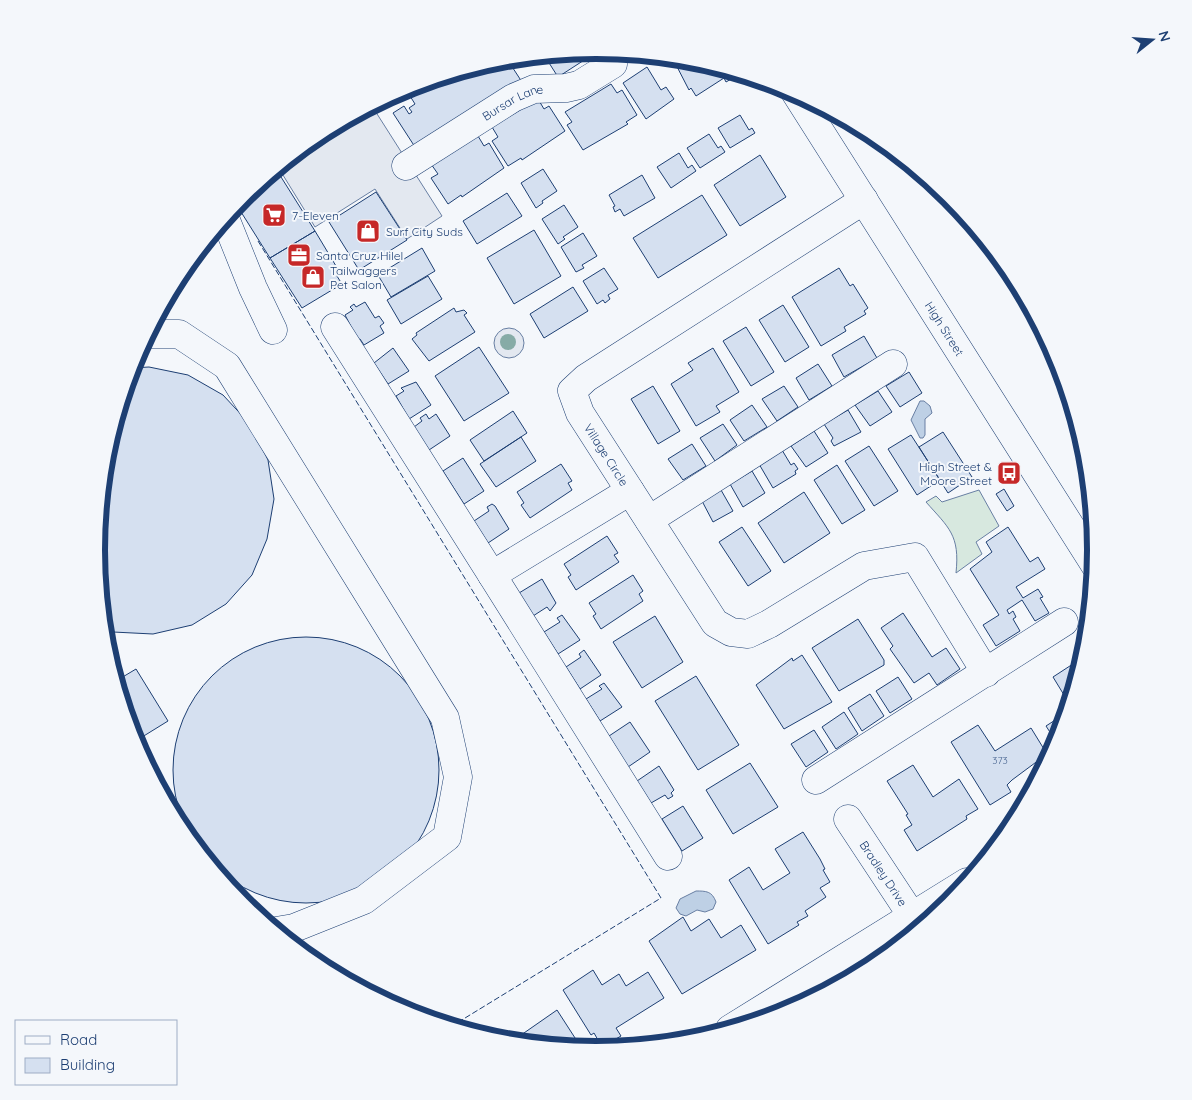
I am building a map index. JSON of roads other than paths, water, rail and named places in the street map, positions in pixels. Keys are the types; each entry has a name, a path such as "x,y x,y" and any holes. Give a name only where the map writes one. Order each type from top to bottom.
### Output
{"street":[{"name":"Bursar Lane","path":"406,166 513,98 534,89 566,88 579,85 613,64 610,59"},
{"name":"High Street","path":"803,105 1087,554"},
{"name":"Village Circle","path":"864,200 586,378 572,391 580,413 715,623 731,632 748,634 769,624 864,566 916,557 986,673"},
{"path":"228,225 253,288 273,330"},
{"path":"335,327 668,856"},
{"path":"155,334 179,334 227,366 445,718 458,776 447,837 364,900 294,928 285,930"},
{"path":"649,520 893,364"},
{"path":"492,575 630,491"},
{"path":"816,780 1064,622"},
{"name":"Bradley Drive","path":"848,819 916,922"},
{"path":"755,1015 916,922"}],"water":[{"path":"920,401 924,401 930,406 932,413 925,419 925,435 923,438 920,438 911,420"},
{"path":"696,891 706,892 713,896 716,902 713,909 705,912 697,910 686,916 680,914 676,908 680,899"}],"place":[{"name":"7-Eleven","path":"274,215"},
{"name":"Surf City Suds","path":"368,231"},
{"name":"Santa Cruz Hilel","path":"299,255"},
{"name":"Tailwaggers Pet Salon","path":"313,277"},
{"name":"High Street & Moore Street","path":"1009,473"}]}
